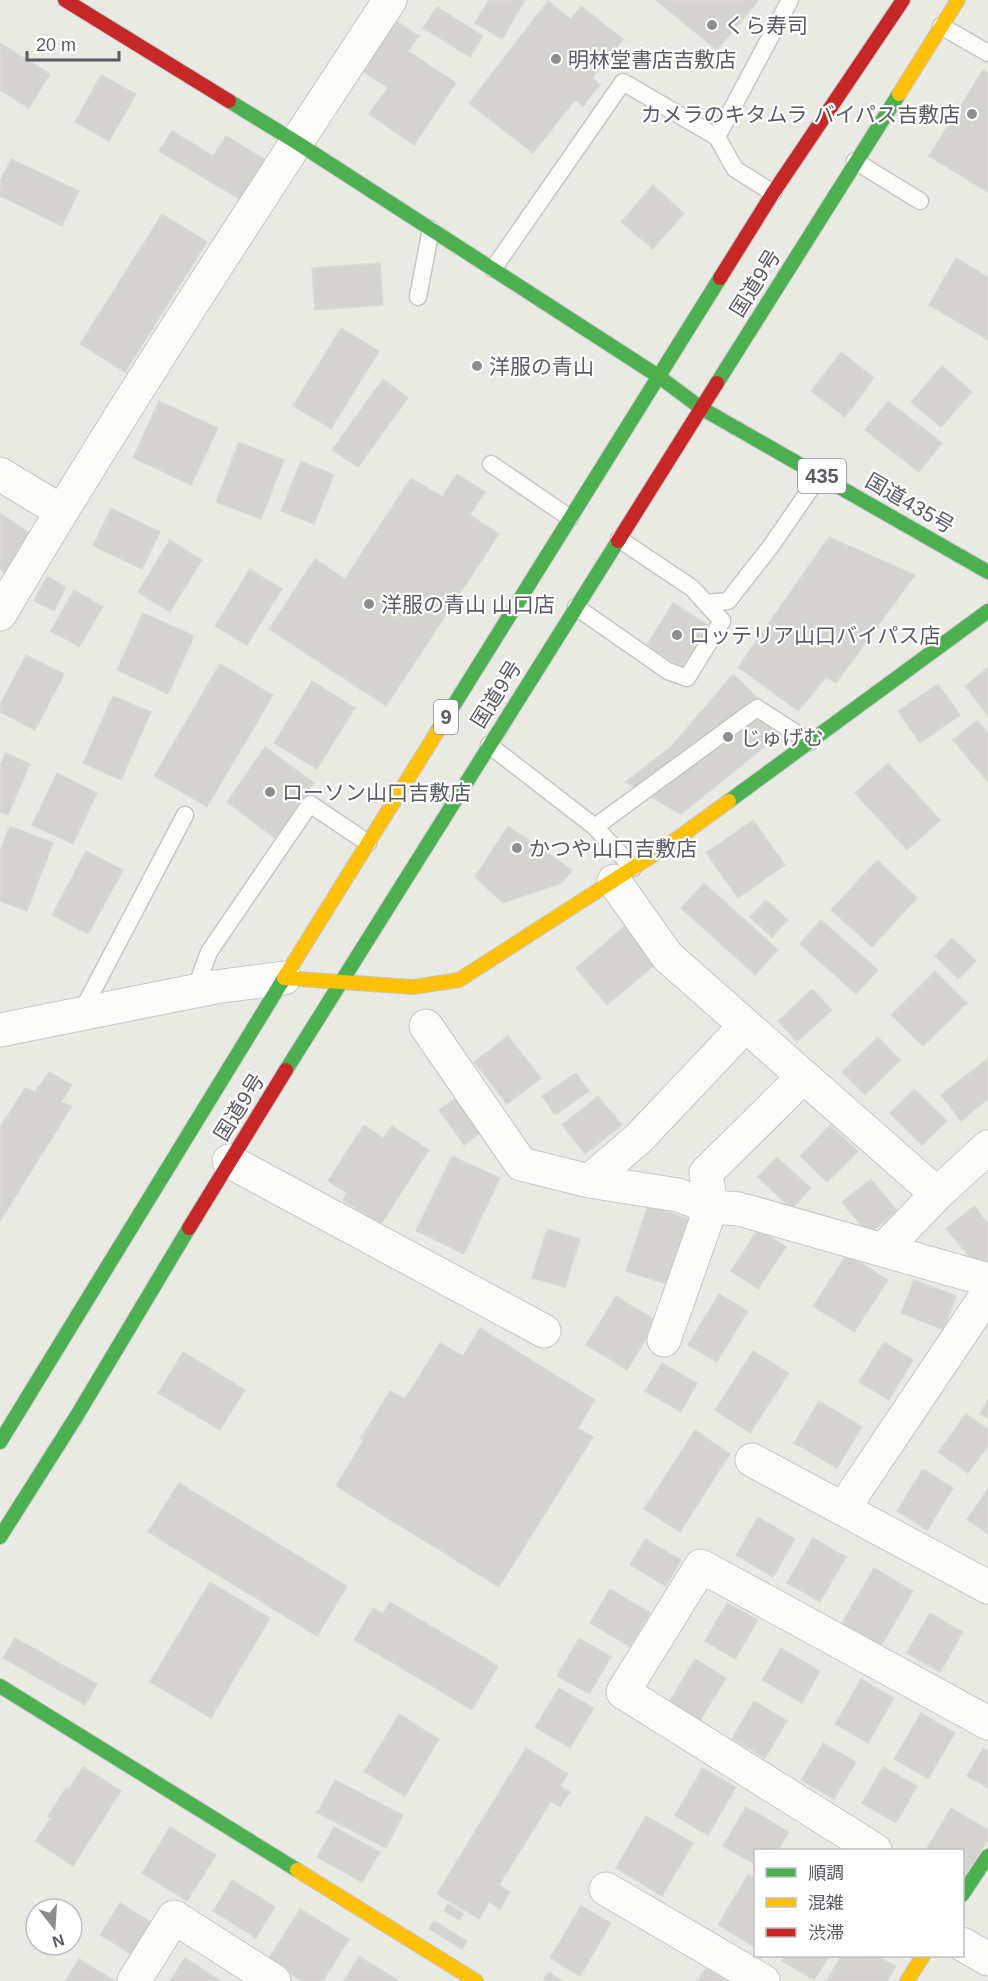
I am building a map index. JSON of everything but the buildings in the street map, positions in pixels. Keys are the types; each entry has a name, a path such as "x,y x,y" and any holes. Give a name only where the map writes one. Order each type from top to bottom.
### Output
{"main road":[{"name":"国道435号","path":"65,0 296,142 658,376 702,408 988,572"},
{"name":"国道9号","path":"0,1442 284,978 658,376 773,193 903,0"},
{"name":"国道9号","path":"0,1537 76,1417 341,981 958,0"},
{"path":"284,978 341,981 394,988 434,987 459,980 667,846 988,611"},
{"path":"0,1686 476,1981"},
{"path":"964,1893 988,1856"},
{"path":"906,1981 922,1957"}],"street":[{"path":"0,614 61,511 296,142 390,0"},
{"path":"0,474 61,511"},
{"path":"623,874 668,957 938,1194"},
{"path":"0,1030 195,990 284,978"},
{"path":"426,1026 521,1164 589,1181 678,1195 711,1207 739,1209 988,1280"},
{"path":"589,1181 639,1138 745,1026"},
{"path":"664,1340 711,1207 706,1173 803,1077"},
{"path":"884,1249 988,1147"},
{"path":"230,1161 544,1331"},
{"path":"843,1509 988,1293"},
{"path":"752,1460 988,1587"},
{"path":"872,1849 623,1692 701,1566 988,1723"},
{"path":"606,1889 763,1981"},
{"path":"134,1981 174,1917 274,1981"},
{"path":"964,1945 988,1959"}],"lane":[{"path":"717,137 790,0"},
{"path":"941,26 988,53"},
{"path":"493,270 623,82 717,137 735,169 773,193"},
{"path":"855,161 920,201"},
{"path":"418,297 431,229"},
{"path":"491,464 570,518"},
{"path":"706,603 728,601 771,546 820,475"},
{"path":"576,607 668,671 687,678 722,621 692,588 619,539"},
{"path":"595,827 757,708 810,742"},
{"path":"489,745 595,827 623,874"},
{"path":"195,990 209,952 310,804 368,843"},
{"path":"79,1015 185,815"}],"traffic: fast":[{"path":"717,383 899,94"},
{"path":"229,101 658,376"},
{"path":"437,732 720,278"},
{"path":"658,376 701,408 988,572"},
{"path":"286,1070 618,541"},
{"path":"729,801 988,611"},
{"path":"0,1442 286,975"},
{"path":"0,1537 76,1417 189,1228"},
{"path":"0,1686 297,1870"},
{"path":"964,1892 988,1856"}],"traffic: slow":[{"path":"899,94 958,0"},
{"path":"286,975 437,732"},
{"path":"284,978 413,987 459,980 667,846 729,801"},
{"path":"297,1870 476,1981"},
{"path":"907,1981 922,1957"}],"traffic: jam":[{"path":"65,0 229,101"},
{"path":"720,278 773,193 903,0"},
{"path":"618,541 717,383"},
{"path":"189,1228 286,1070"}],"place":[{"name":"くら寿司","path":"712,25"},
{"name":"明林堂書店吉敷店","path":"556,59"},
{"name":"カメラのキタムラ バイパス吉敷店","path":"972,114"},
{"name":"洋服の青山","path":"477,366"},
{"name":"洋服の青山 山口店","path":"369,604"},
{"name":"ロッテリア山口バイパス店","path":"677,635"},
{"name":"じゅげむ","path":"728,737"},
{"name":"ローソン山口吉敷店","path":"270,792"},
{"name":"かつや山口吉敷店","path":"517,848"}]}
